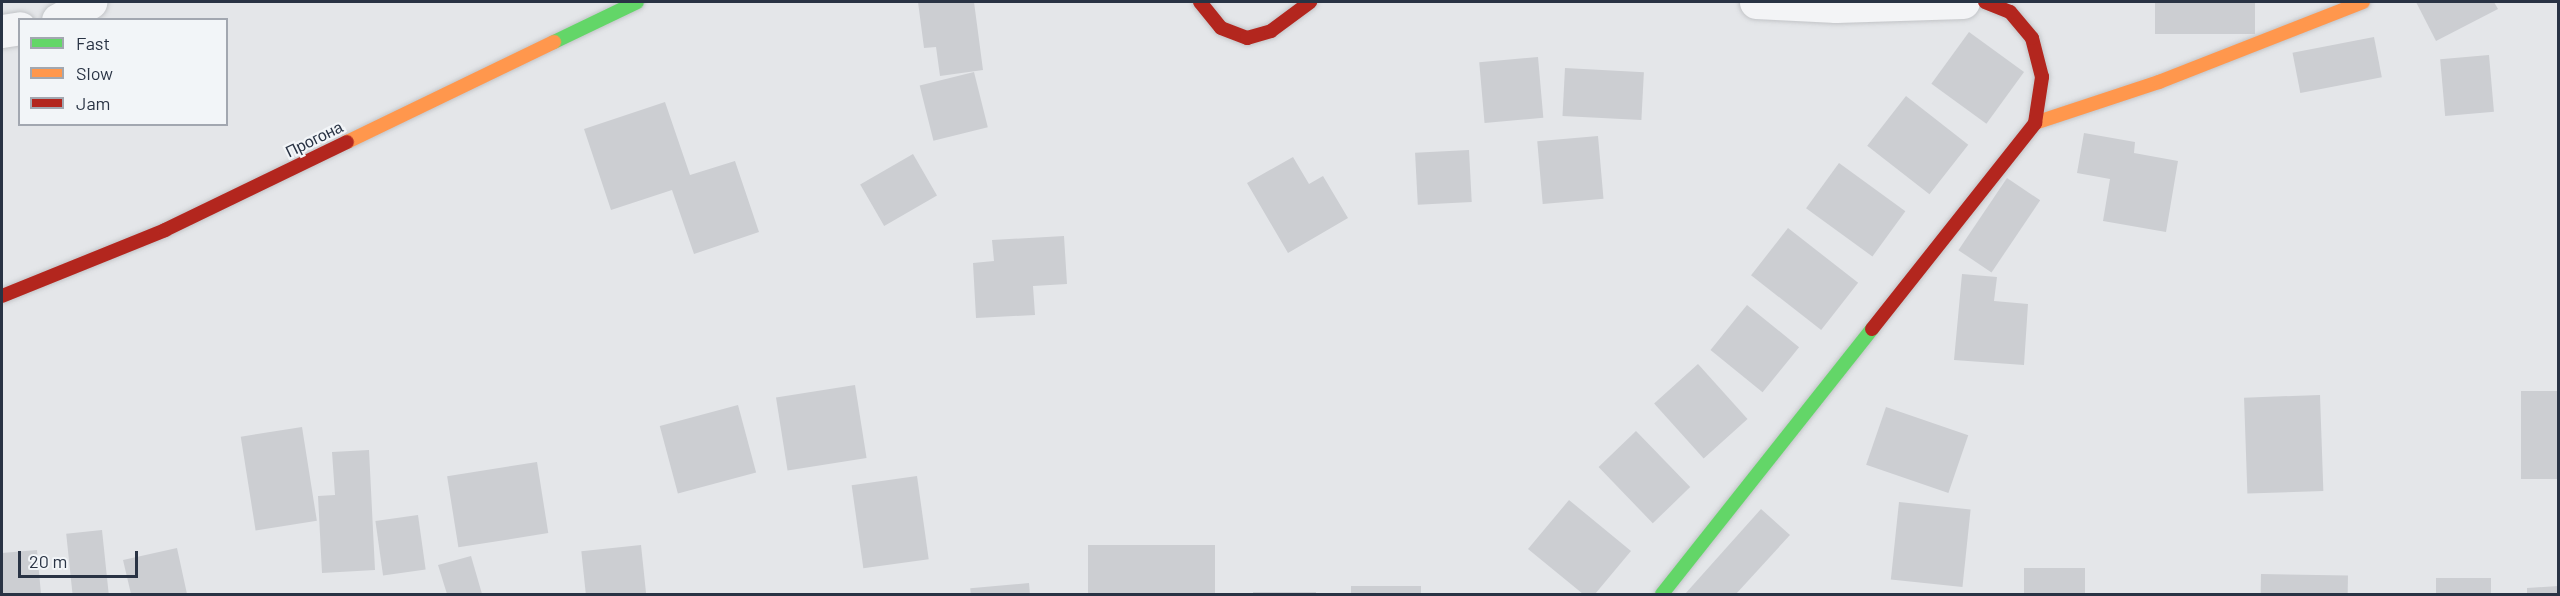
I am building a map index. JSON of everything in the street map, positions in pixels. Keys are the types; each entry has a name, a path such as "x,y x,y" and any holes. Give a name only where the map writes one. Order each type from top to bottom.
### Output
{"street":[{"path":"62,18 90,2"},
{"name":"Прогона","path":"2,296 165,230 637,2"},
{"path":"1200,2 1221,28 1247,38 1270,31 1310,2"},
{"path":"1756,2 1836,6 1963,2"},
{"path":"2035,123 2159,82 2362,2"},
{"path":"1662,594 2035,123 2042,76 2032,38 2000,5"},
{"path":"2,31 18,28"}],"building":[{"path":"918,2 974,2 983,70 940,76 936,47 924,48"},
{"path":"2155,2 2255,2 2255,34 2155,34"},
{"path":"2416,2 2494,2 2498,9 2436,41"},
{"path":"1969,32 2024,72 1986,124 1931,84"},
{"path":"2374,37 2382,77 2300,93 2293,53"},
{"path":"2489,55 2494,112 2445,116 2440,59"},
{"path":"1538,57 1543,118 1485,123 1479,62"},
{"path":"1565,68 1644,72 1641,120 1562,116"},
{"path":"974,72 988,127 933,141 920,86"},
{"path":"1906,96 1968,145 1929,194 1867,146"},
{"path":"665,102 690,175 735,161 759,232 694,254 672,190 611,210 584,129"},
{"path":"2084,133 2135,142 2134,153 2178,161 2166,232 2103,221 2110,179 2077,173"},
{"path":"1598,136 1603,199 1543,204 1537,141"},
{"path":"1469,150 1472,202 1418,205 1415,153"},
{"path":"913,154 937,196 884,226 860,184"},
{"path":"1293,157 1309,184 1323,176 1348,218 1288,253 1247,183"},
{"path":"1839,163 1905,211 1872,257 1806,208"},
{"path":"2007,178 2040,200 1992,272 1958,250"},
{"path":"1788,228 1858,283 1821,330 1751,275"},
{"path":"1064,236 1067,284 1033,286 1035,315 976,318 973,263 994,261 992,240"},
{"path":"1962,274 1997,277 1994,301 2028,304 2024,365 1954,360"},
{"path":"1747,305 1799,347 1763,392 1710,350"},
{"path":"1698,364 1748,419 1704,458 1654,403"},
{"path":"855,385 867,458 788,471 776,398"},
{"path":"2521,391 2558,391 2558,479 2521,479"},
{"path":"2320,395 2323,491 2247,494 2244,398"},
{"path":"738,405 756,473 678,494 660,426"},
{"path":"1886,407 1968,435 1948,493 1866,465"},
{"path":"302,427 317,521 256,531 241,437"},
{"path":"1636,431 1690,487 1653,523 1599,467"},
{"path":"369,450 375,570 322,573 318,496 335,495 332,452"},
{"path":"537,462 548,533 458,547 447,476"},
{"path":"917,476 929,559 863,568 852,485"},
{"path":"1569,500 1631,551 1595,594 1583,594 1528,549"},
{"path":"1899,502 1971,510 1962,587 1891,580"},
{"path":"1761,509 1790,535 1736,594 1685,594"},
{"path":"418,515 426,569 383,575 375,521"},
{"path":"102,530 109,594 73,594 66,534"},
{"path":"641,545 646,594 586,594 581,551"},
{"path":"1088,545 1215,545 1215,594 1088,594"},
{"path":"177,548 187,594 131,594 123,560"},
{"path":"37,550 41,594 2,594 2,553"},
{"path":"471,556 482,594 447,594 438,565"},
{"path":"2024,568 2085,568 2085,594 2024,594"},
{"path":"2261,574 2348,576 2348,594 2261,594"},
{"path":"2436,578 2491,578 2491,594 2436,594"},
{"path":"1029,583 1030,594 971,594 970,588"},
{"path":"1351,586 1421,586 1421,594 1351,594"},
{"path":"2558,586 2558,594 2527,594 2527,588"},
{"path":"1253,592 1316,592 1316,594 1253,594"}],"traffic: fast":[{"path":"554,42 637,2"},
{"path":"1662,594 1872,329"}],"traffic: slow":[{"path":"2035,123 2159,82 2363,2"},
{"path":"347,142 554,42"}],"traffic: jam":[{"path":"1200,2 1221,28 1247,38 1271,31 1310,2"},
{"path":"1872,329 2035,123 2042,77 2032,38 2010,12 1985,2"},
{"path":"2,296 165,230 347,142"}]}
